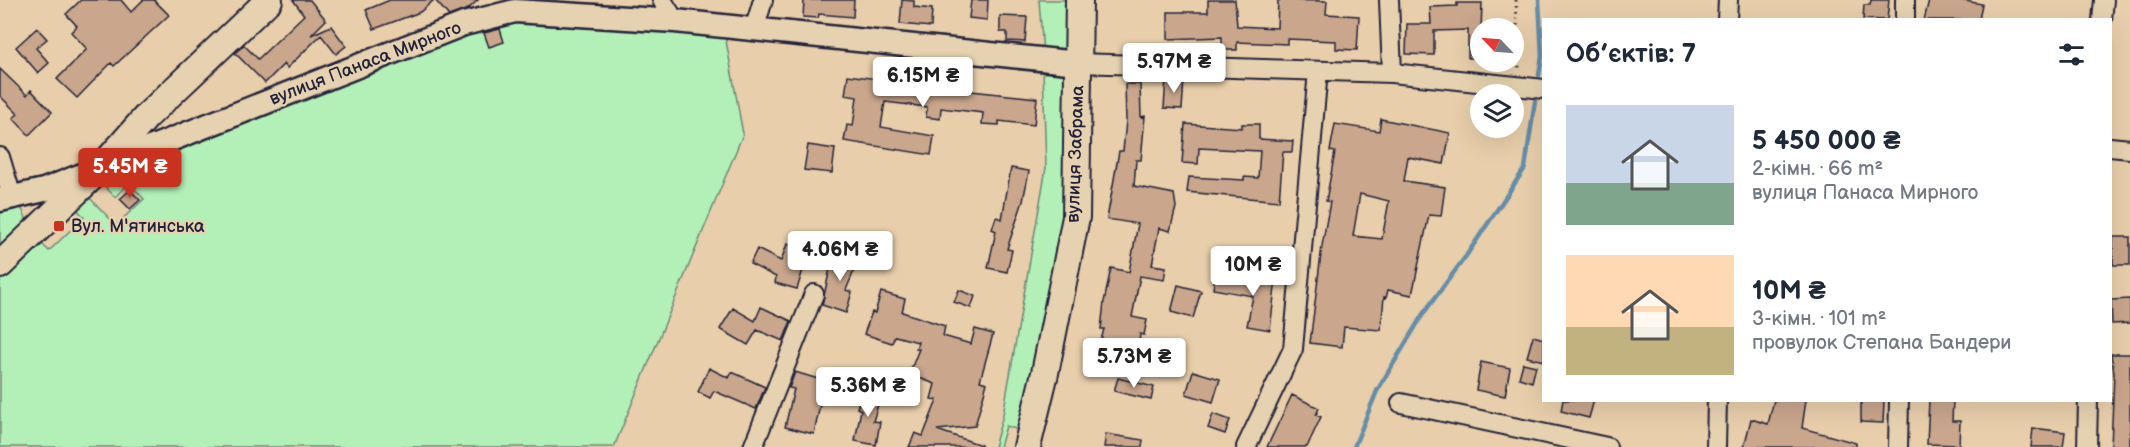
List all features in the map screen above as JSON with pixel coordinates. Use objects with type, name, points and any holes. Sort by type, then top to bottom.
[{"type":"main road","points":[[0,265],[102,167],[147,116],[269,0]]},
{"type":"main road","name":"вулиця Забрама","points":[[1027,447],[1045,373],[1076,218],[1079,0]]},
{"type":"street","points":[[662,0],[675,21]]},
{"type":"street","points":[[754,30],[763,0]]},
{"type":"street","points":[[1389,0],[1392,73]]},
{"type":"street","points":[[1727,18],[1728,0]]},
{"type":"street","points":[[1905,0],[1905,18]]},
{"type":"street","points":[[2102,18],[2104,0]]},
{"type":"street","name":"вулиця Панаса Мирного","points":[[6,199],[44,190],[464,24],[515,11],[675,21],[1078,63]]},
{"type":"street","points":[[1078,63],[1392,73],[1500,84]]},
{"type":"street","points":[[1246,447],[1293,349],[1318,71]]},
{"type":"street","points":[[1524,86],[1542,89]]},
{"type":"street","points":[[2112,147],[2130,149]]},
{"type":"street","points":[[0,157],[6,199]]},
{"type":"street","points":[[753,447],[814,294]]},
{"type":"street","points":[[1716,447],[1717,402]]},
{"type":"street","points":[[1898,447],[1899,402]]},
{"type":"street","points":[[2087,447],[2088,402]]},
{"type":"street","points":[[1401,403],[1607,447]]},
{"type":"path","points":[[1516,0],[1520,84]]},
{"type":"green space","points":[[1039,0],[1068,0],[1067,55],[1043,53]]},
{"type":"green space","points":[[516,19],[725,35],[743,134],[614,447],[0,447],[0,274],[37,239],[49,251],[84,217],[73,205],[85,193],[116,225],[144,199],[129,183],[115,197],[99,180],[467,32]]},
{"type":"green space","points":[[1043,68],[1067,70],[1065,216],[1034,370],[1019,430],[1006,426],[1000,447],[994,447],[1003,415],[1046,168]]},
{"type":"green space","points":[[14,205],[22,209],[26,218],[21,234],[0,254],[0,208]]},
{"type":"building","points":[[81,0],[121,0],[131,12],[143,0],[154,0],[169,15],[114,66],[111,63],[77,98],[57,79],[87,49],[71,32],[77,26],[66,14]]},
{"type":"building","points":[[293,0],[310,0],[326,20],[311,35],[331,26],[346,46],[336,54],[321,35],[287,68],[284,64],[265,83],[235,53],[244,45],[258,59],[304,15]]},
{"type":"building","points":[[390,0],[434,0],[420,12],[374,29],[366,10]]},
{"type":"building","points":[[435,0],[478,0],[468,9],[449,16]]},
{"type":"building","points":[[804,0],[854,0],[853,17],[819,14],[818,18],[803,17]]},
{"type":"building","points":[[902,0],[914,1],[914,7],[932,9],[931,27],[900,24]]},
{"type":"building","points":[[971,0],[988,0],[987,20],[969,18]]},
{"type":"building","points":[[1208,0],[1235,0],[1237,26],[1277,28],[1278,0],[1327,1],[1326,14],[1359,16],[1357,50],[1336,49],[1336,41],[1287,39],[1287,44],[1237,42],[1237,50],[1222,50],[1222,37],[1168,39],[1168,12],[1208,12]]},
{"type":"building","points":[[1871,0],[1889,0],[1887,18],[1863,18],[1864,5],[1870,5]]},
{"type":"building","points":[[1929,0],[1960,0],[1982,4],[1979,18],[1924,18]]},
{"type":"building","points":[[1457,3],[1482,3],[1481,18],[1470,18],[1470,58],[1468,58],[1468,30],[1434,31],[1434,55],[1406,54],[1407,24],[1431,24],[1430,7],[1457,6]]},
{"type":"building","points":[[1000,16],[1027,17],[1025,42],[1007,41],[1007,32],[1000,32]]},
{"type":"building","points":[[37,28],[47,39],[36,48],[49,63],[38,73],[16,47]]},
{"type":"building","points":[[500,29],[504,42],[489,47],[484,33]]},
{"type":"building","points":[[904,60],[918,62],[915,85],[1037,98],[1034,125],[999,121],[999,125],[982,124],[983,113],[941,108],[940,119],[926,117],[927,107],[885,102],[881,127],[934,136],[931,155],[844,141],[847,125],[853,126],[857,97],[845,95],[848,75],[885,80],[888,65],[903,67]]},
{"type":"building","points":[[0,69],[27,95],[31,90],[52,112],[29,135],[13,118],[18,114],[0,96]]},
{"type":"building","points":[[1166,78],[1184,79],[1182,109],[1164,108]]},
{"type":"building","points":[[1125,84],[1140,84],[1141,117],[1145,116],[1141,160],[1136,160],[1134,186],[1174,194],[1176,207],[1170,231],[1159,228],[1152,265],[1166,267],[1164,280],[1140,276],[1132,317],[1147,320],[1144,335],[1140,334],[1139,343],[1122,340],[1113,372],[1094,367],[1104,329],[1101,329],[1104,302],[1111,268],[1129,272],[1138,224],[1107,219],[1119,151],[1123,151],[1126,121]]},
{"type":"building","points":[[1381,119],[1450,133],[1444,164],[1408,157],[1404,181],[1445,187],[1441,216],[1429,215],[1412,295],[1388,290],[1386,298],[1384,297],[1381,330],[1344,327],[1342,347],[1310,343],[1330,202],[1326,201],[1335,152],[1330,151],[1335,124],[1379,131]],"holes":[[[1360,194],[1389,201],[1382,239],[1353,236]]]},
{"type":"building","points":[[1185,124],[1242,128],[1242,124],[1259,124],[1259,139],[1293,141],[1292,152],[1283,152],[1279,201],[1187,192],[1189,177],[1244,180],[1244,177],[1258,178],[1260,151],[1199,148],[1198,164],[1182,163]]},
{"type":"building","points":[[808,145],[835,149],[832,173],[804,170]]},
{"type":"building","points":[[1011,168],[1029,171],[1023,201],[1007,249],[1012,250],[1007,272],[988,268],[996,231],[992,229],[996,217],[1002,219]]},
{"type":"building","points":[[130,190],[140,200],[130,209],[120,199]]},
{"type":"building","points":[[2113,237],[2130,237],[2130,265],[2113,265]]},
{"type":"building","points":[[787,244],[809,251],[797,289],[775,283],[776,277],[750,264],[757,249],[781,261]]},
{"type":"building","points":[[835,250],[859,259],[846,290],[852,292],[846,313],[822,305],[831,264],[829,264]]},
{"type":"building","points":[[1215,276],[1254,281],[1255,276],[1276,279],[1270,330],[1247,326],[1253,296],[1213,289]]},
{"type":"building","points":[[1178,285],[1201,291],[1193,318],[1171,312]]},
{"type":"building","points":[[959,290],[975,296],[971,308],[954,302]]},
{"type":"building","points":[[881,292],[905,299],[902,312],[945,326],[943,336],[971,344],[975,329],[993,334],[980,381],[987,383],[975,426],[937,430],[981,445],[981,447],[909,447],[915,433],[923,436],[937,400],[931,399],[935,384],[909,374],[919,349],[916,349],[918,342],[895,336],[892,343],[864,334],[872,312],[875,313]]},
{"type":"building","points":[[2130,299],[2130,323],[2112,324],[2112,300]]},
{"type":"building","points":[[761,307],[791,321],[783,341],[757,330],[748,345],[720,329],[733,308],[755,321]]},
{"type":"building","points":[[1533,336],[1542,338],[1542,361],[1527,357]]},
{"type":"building","points":[[2112,354],[2130,354],[2130,447],[2111,447],[2114,373]]},
{"type":"building","points":[[1481,362],[1510,368],[1505,396],[1476,390]]},
{"type":"building","points":[[1523,363],[1536,366],[1532,382],[1519,378]]},
{"type":"building","points":[[709,368],[729,378],[732,372],[765,387],[756,409],[714,391],[710,398],[698,392]]},
{"type":"building","points":[[1193,371],[1220,379],[1213,402],[1186,394]]},
{"type":"building","points":[[795,372],[825,381],[814,434],[785,427],[794,389],[789,388]]},
{"type":"building","points":[[1118,378],[1154,387],[1151,400],[1114,391]]},
{"type":"building","points":[[863,389],[881,395],[873,421],[880,422],[876,445],[855,441],[861,410],[857,408]]},
{"type":"building","points":[[1292,395],[1319,408],[1316,415],[1321,417],[1307,447],[1267,447]]},
{"type":"building","points":[[1563,402],[1593,402],[1589,418],[1561,411]]},
{"type":"building","points":[[1774,402],[1806,402],[1802,428],[1856,443],[1856,447],[1744,447],[1751,419],[1768,424]]},
{"type":"building","points":[[1861,402],[1884,402],[1883,423],[1861,422]]},
{"type":"building","points":[[1929,402],[1953,402],[1952,421],[1960,421],[1959,445],[1927,444]]},
{"type":"building","points":[[1213,414],[1230,420],[1225,434],[1208,428]]},
{"type":"building","points":[[2033,428],[2065,432],[2063,447],[2031,447]]},
{"type":"building","points":[[1106,434],[1143,440],[1142,447],[1104,447]]},
{"type":"waterway","points":[[1539,0],[1542,56],[1539,75]]},
{"type":"waterway","points":[[1354,447],[1377,391],[1423,314],[1466,256],[1525,168],[1535,101]]},
{"type":"place","name":"Вул. М'ятинська","points":[[59,226]]}]
